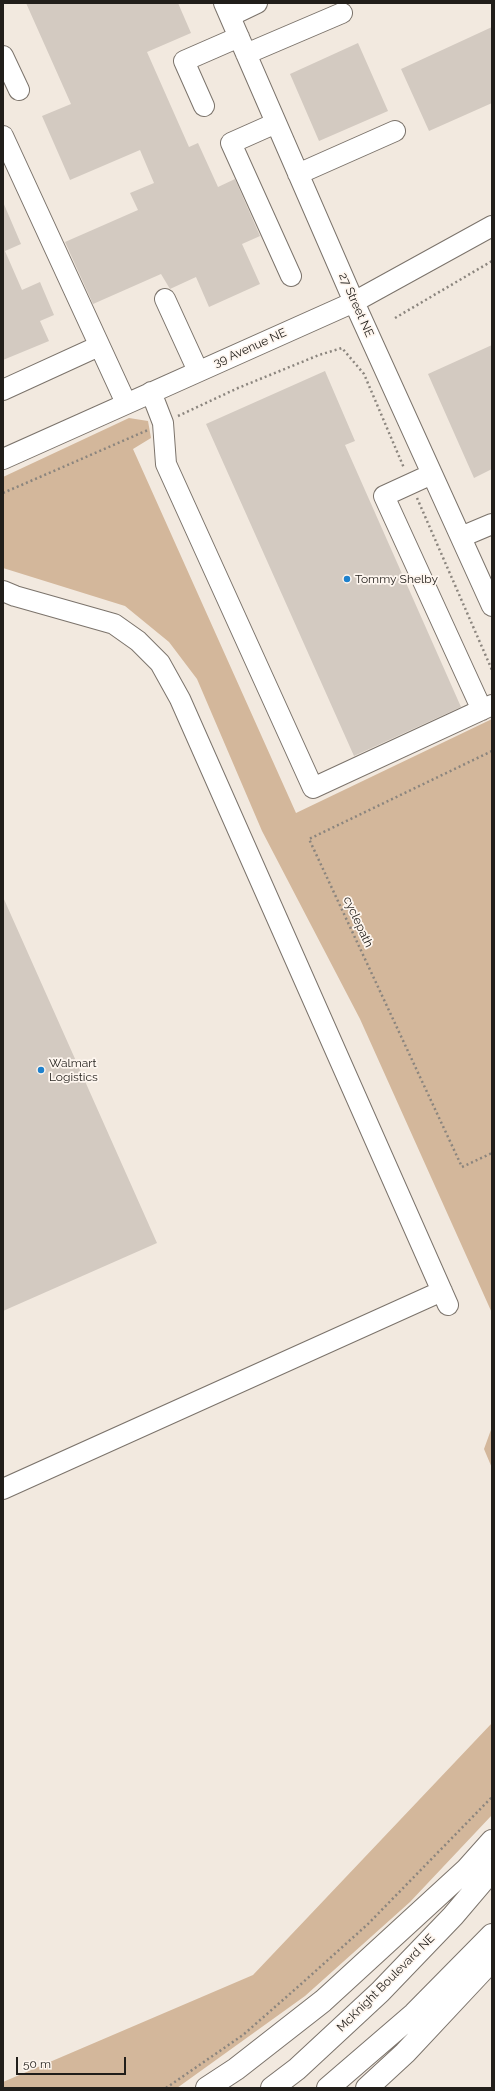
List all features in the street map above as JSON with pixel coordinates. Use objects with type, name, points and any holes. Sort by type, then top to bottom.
[{"type":"main road","points":[[207,2088],[236,2069],[323,2001],[467,1869],[492,1841]]},
{"type":"main road","name":"McKnight Boulevard NE","points":[[272,2088],[297,2068],[380,1992],[453,1916],[492,1870]]},
{"type":"main road","points":[[328,2088],[414,2014],[492,1935]]},
{"type":"main road","points":[[367,2088],[406,2053],[492,1960]]},
{"type":"street","points":[[227,10],[257,3]]},
{"type":"street","name":"27 Street NE","points":[[227,10],[354,302],[492,606]]},
{"type":"street","points":[[204,106],[184,61],[242,46],[342,14]]},
{"type":"street","points":[[3,56],[19,90]]},
{"type":"street","points":[[276,123],[231,143],[291,276]]},
{"type":"street","points":[[298,174],[395,131]]},
{"type":"street","points":[[3,136],[126,403]]},
{"type":"street","name":"39 Avenue NE","points":[[3,460],[126,403],[354,302],[492,226]]},
{"type":"street","points":[[165,299],[198,371]]},
{"type":"street","points":[[3,390],[99,346]]},
{"type":"street","points":[[151,392],[163,423],[166,464],[313,788],[487,708],[384,496],[432,474]]},
{"type":"street","points":[[461,537],[492,524]]},
{"type":"street","points":[[3,591],[114,624],[138,641],[160,663],[180,700],[445,1298],[3,1489]]},
{"type":"path","points":[[395,318],[492,261]]},
{"type":"path","points":[[342,348],[364,374],[492,670]]},
{"type":"path","name":"cyclepath","points":[[492,751],[309,839],[462,1167],[492,1153]]},
{"type":"path","points":[[166,2088],[243,2034],[300,1985],[368,1924],[492,1797]]},
{"type":"shaded area","points":[[129,418],[148,421],[151,438],[133,449],[296,813],[492,719],[492,1313],[360,1019],[262,831],[197,679],[169,642],[125,606],[3,568],[3,477]]},
{"type":"shaded area","points":[[492,1427],[492,1468],[484,1449]]},
{"type":"shaded area","points":[[492,1723],[492,1815],[410,1902],[305,1996],[177,2088],[3,2088],[3,2082],[253,1975]]},
{"type":"building","points":[[26,3],[178,3],[191,33],[147,52],[189,147],[198,143],[218,187],[235,179],[260,236],[242,244],[260,284],[209,307],[196,277],[170,289],[161,274],[93,304],[65,242],[138,210],[130,193],[154,183],[140,150],[70,180],[42,116],[71,104]]},
{"type":"building","points":[[492,27],[492,103],[429,131],[401,69]]},
{"type":"building","points":[[358,43],[388,111],[319,141],[290,74]]},
{"type":"building","points":[[3,202],[21,244],[5,251],[22,290],[40,282],[54,315],[40,321],[49,341],[3,360]]},
{"type":"building","points":[[492,345],[492,469],[474,478],[428,374]]},
{"type":"building","points":[[325,371],[355,441],[345,445],[461,707],[354,756],[206,424]]},
{"type":"building","name":"Walmart Logistics","points":[[3,897],[157,1243],[3,1311]]},
{"type":"place","name":"Tommy Shelby","points":[[347,579]]},
{"type":"place","name":"Walmart Logistics","points":[[41,1070]]}]
